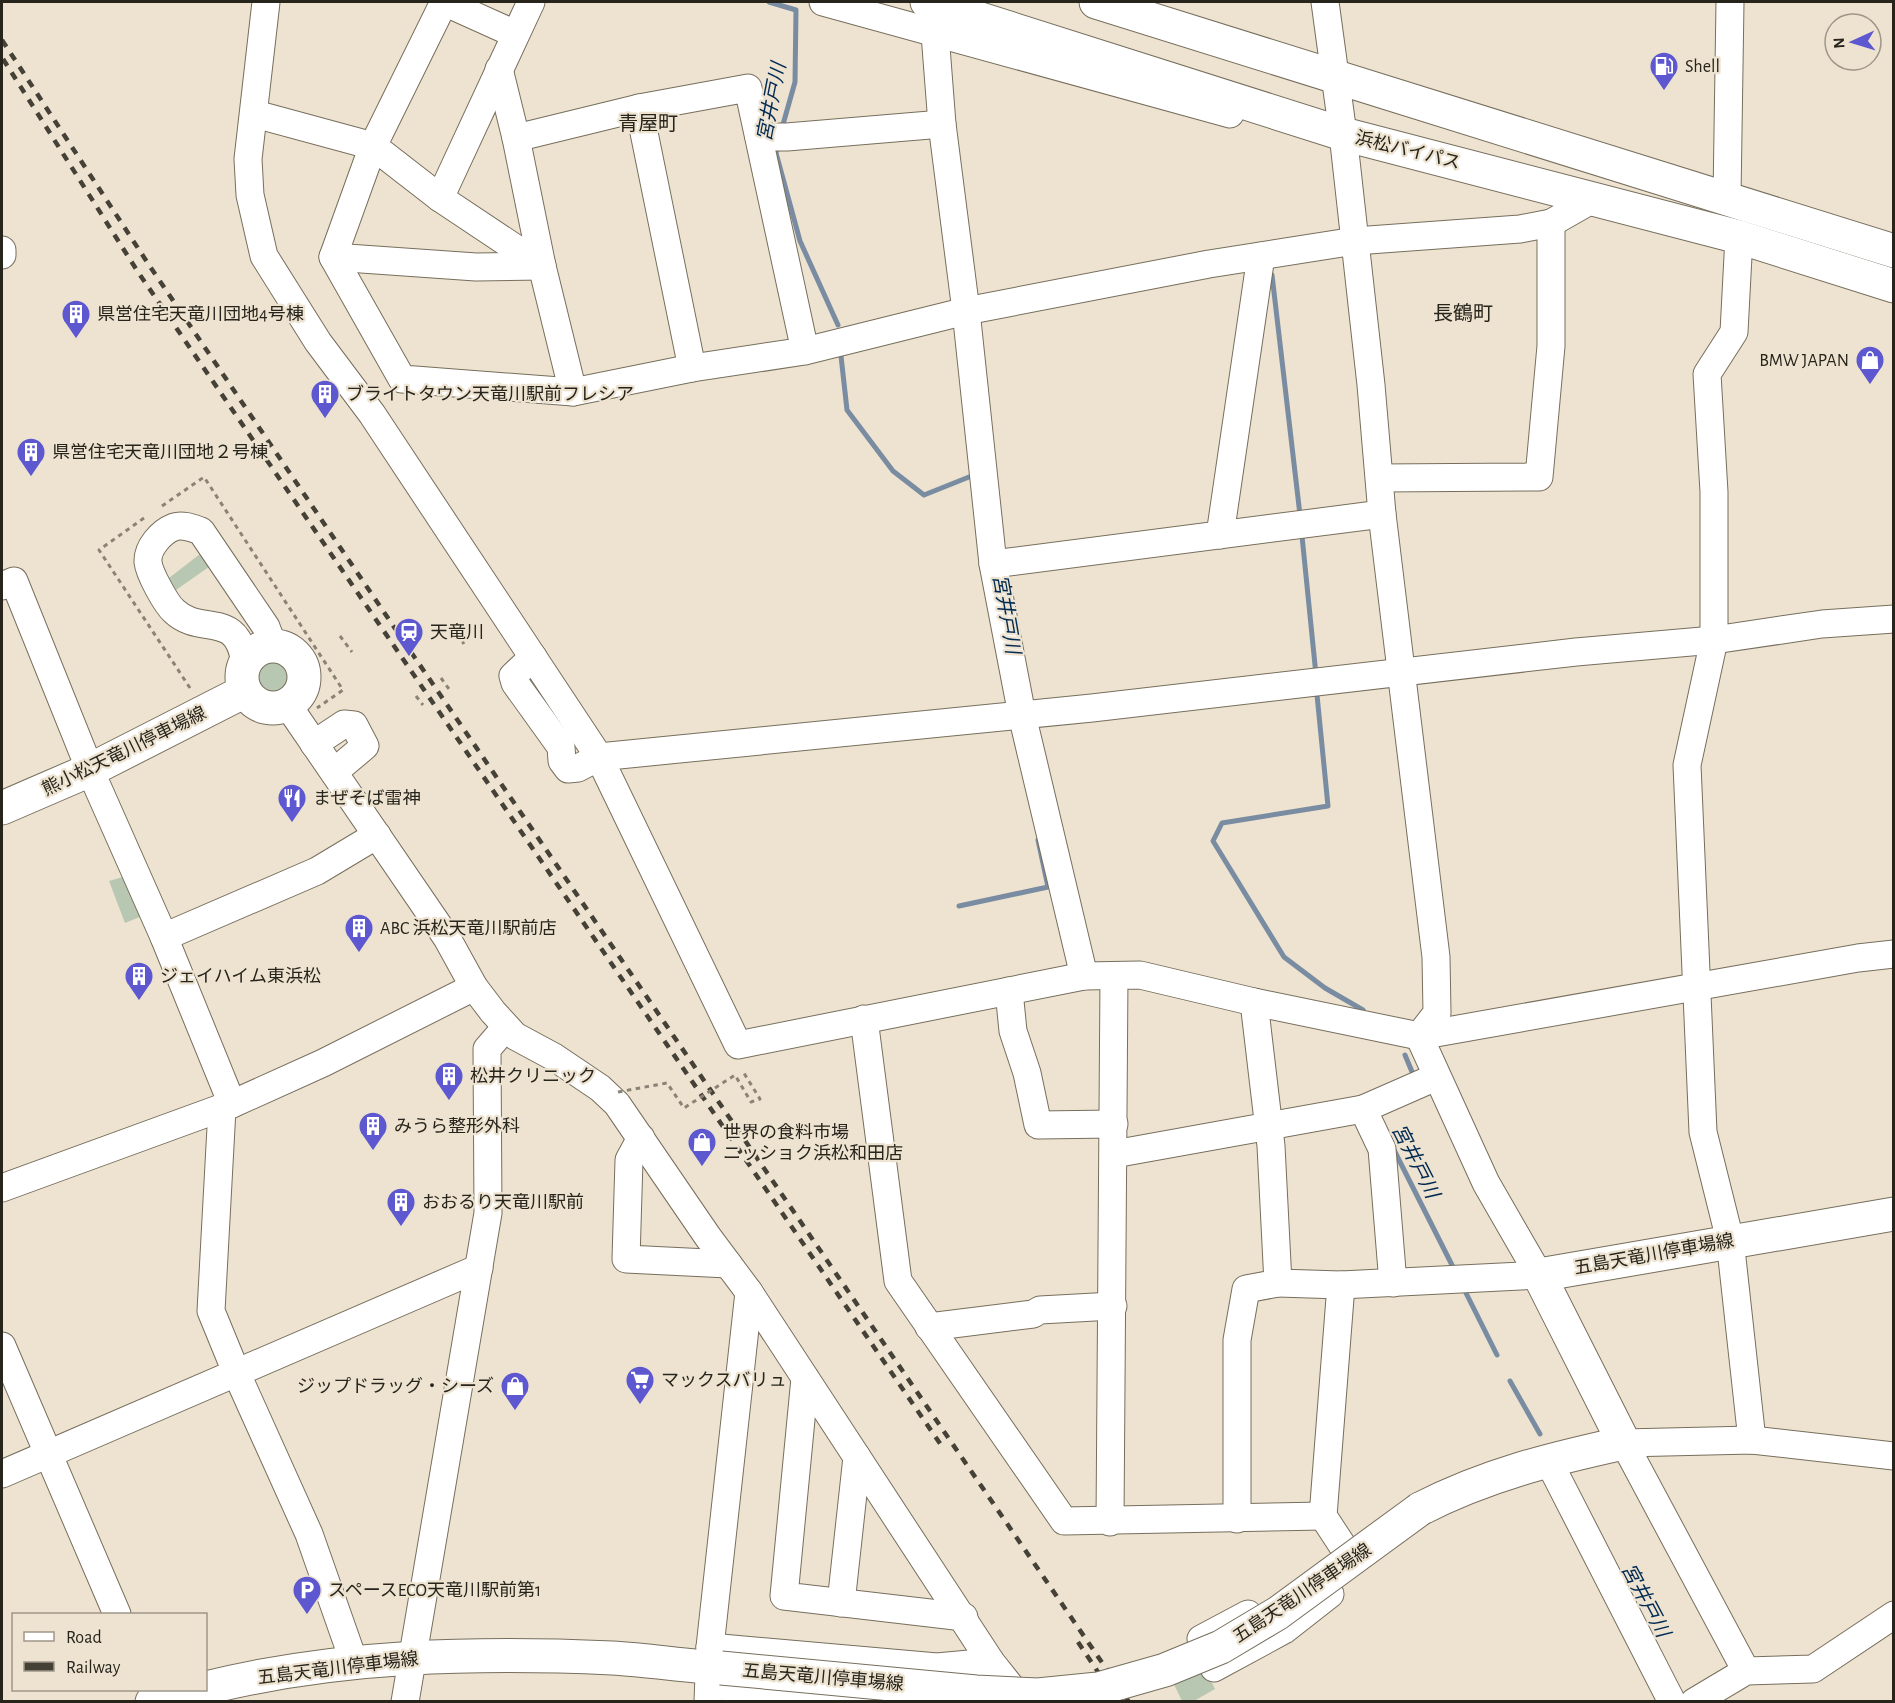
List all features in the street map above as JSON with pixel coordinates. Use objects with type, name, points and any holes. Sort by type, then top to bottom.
[{"type":"main road","name":"浜松バイパス","points":[[927,2],[1343,140],[1595,198],[1739,237],[1893,286]]},
{"type":"main road","points":[[1107,3],[1893,251]]},
{"type":"main road","points":[[245,677],[259,705],[278,707],[287,704],[300,690],[303,671],[294,655],[286,649],[273,646]]},
{"type":"main road","name":"熊小松天竜川停車場線","points":[[2,808],[90,770],[245,677],[258,649],[273,646]]},
{"type":"main road","name":"五島天竜川停車場線","points":[[1539,1275],[1730,1240],[1893,1214]]},
{"type":"main road","points":[[1539,1275],[1624,1443]]},
{"type":"main road","name":"五島天竜川停車場線","points":[[207,1688],[354,1662],[414,1657],[533,1655],[615,1659],[712,1674],[976,1692],[1038,1695],[1098,1689],[1165,1670],[1221,1647],[1278,1613],[1420,1509],[1462,1488],[1535,1464],[1624,1443]]},
{"type":"main road","points":[[153,1698],[190,1691]]},
{"type":"street","points":[[266,2],[255,114],[248,159],[250,195],[264,256],[318,342],[372,414],[600,757],[740,1058],[864,1019],[1084,976],[1140,975],[1254,1002],[1419,1036],[1858,958],[1893,954]]},
{"type":"street","points":[[515,34],[444,2],[373,146],[333,256],[402,379],[573,392],[692,368],[805,351],[966,311],[1261,256],[1355,241],[1520,229],[1551,223],[1595,198]]},
{"type":"street","points":[[440,198],[531,2]]},
{"type":"street","points":[[823,2],[935,34],[1343,140]]},
{"type":"street","points":[[1237,1519],[1237,1340],[1246,1289],[1278,1283],[1341,1285],[1539,1275],[1425,1082],[1419,1036],[1437,1013],[1436,957],[1382,514],[1355,241],[1325,2]]},
{"type":"street","points":[[1726,197],[1730,2]]},
{"type":"street","points":[[935,34],[942,124],[966,311],[993,564],[1016,715],[1084,976]]},
{"type":"street","points":[[499,69],[516,138],[542,266],[573,392]]},
{"type":"street","points":[[516,138],[639,108],[748,88],[771,137],[805,351]]},
{"type":"street","points":[[639,108],[692,368]]},
{"type":"street","points":[[255,114],[373,146],[440,198],[542,266]]},
{"type":"street","points":[[771,137],[942,124]]},
{"type":"street","points":[[1380,478],[1539,477],[1551,346],[1551,223]]},
{"type":"street","points":[[1739,237],[1734,332],[1707,374],[1714,492],[1714,640],[1687,765],[1703,1132],[1730,1240],[1752,1440]]},
{"type":"street","points":[[2,250],[2,255]]},
{"type":"street","points":[[333,256],[476,267],[542,266]]},
{"type":"street","points":[[1220,535],[1261,256]]},
{"type":"street","points":[[993,564],[1382,514]]},
{"type":"street","points":[[245,677],[243,647],[233,633],[212,624],[192,622],[174,611],[151,573],[148,560],[153,543],[174,527],[187,526],[201,531],[266,627],[273,646]]},
{"type":"street","points":[[2,586],[14,581],[90,770],[164,937],[227,1106],[211,1311],[309,1534],[354,1662]]},
{"type":"street","points":[[600,757],[1401,674],[1576,652],[1714,640],[1822,624],[1893,619]]},
{"type":"street","points":[[287,704],[447,939],[474,987],[506,1027],[515,1036],[554,1057],[600,1088],[617,1104],[749,1292],[964,1617],[991,1662],[1023,1701]]},
{"type":"street","points":[[314,744],[344,724],[354,725],[365,746],[334,772]]},
{"type":"street","points":[[164,937],[317,871],[377,836]]},
{"type":"street","points":[[1110,1522],[1114,976]]},
{"type":"street","points":[[2,1188],[227,1106],[323,1063],[474,987]]},
{"type":"street","points":[[1009,991],[1013,1031],[1028,1073],[1038,1125],[1114,1124]]},
{"type":"street","points":[[1254,1002],[1268,1126],[1278,1248],[1278,1283]]},
{"type":"street","points":[[864,1019],[897,1281],[1064,1521],[1110,1522],[1323,1516]]},
{"type":"street","points":[[405,1701],[488,1214],[487,1049],[506,1027]]},
{"type":"street","points":[[1114,1154],[1364,1109],[1425,1082]]},
{"type":"street","points":[[1364,1109],[1382,1149],[1393,1283]]},
{"type":"street","points":[[641,1138],[629,1160],[626,1259],[728,1264]]},
{"type":"street","points":[[2,1474],[479,1268]]},
{"type":"street","points":[[1341,1285],[1323,1516],[1344,1548]]},
{"type":"street","points":[[712,1674],[749,1292]]},
{"type":"street","points":[[929,1327],[1033,1314],[1040,1310],[1113,1306]]},
{"type":"street","points":[[2,1346],[117,1613]]},
{"type":"street","points":[[805,1378],[784,1596],[964,1617]]},
{"type":"street","points":[[1746,1671],[1624,1443],[1752,1440],[1893,1456]]},
{"type":"street","points":[[840,1603],[857,1457]]},
{"type":"street","points":[[1508,1460],[1535,1464],[1530,1480],[1466,1503],[1424,1525],[1284,1630],[1214,1668],[1202,1639],[1272,1600],[1412,1498],[1453,1477],[1508,1460]]},
{"type":"street","points":[[1535,1464],[1672,1701]]},
{"type":"street","points":[[1694,1701],[1746,1671],[1814,1670],[1893,1615]]},
{"type":"street","points":[[712,1674],[937,1667],[991,1662]]},
{"type":"street","points":[[991,1662],[1006,1701]]},
{"type":"street","points":[[712,1674],[872,1701]]},
{"type":"path","points":[[452,627],[464,644]]},
{"type":"path","points":[[340,636],[352,652]]},
{"type":"path","points":[[441,678],[449,689]]},
{"type":"path","points":[[417,696],[423,705]]},
{"type":"path","points":[[618,1092],[667,1083],[684,1108],[735,1075],[751,1102],[760,1099],[740,1058]]},
{"type":"green space","points":[[200,554],[207,555],[213,564],[176,590],[169,578]]},
{"type":"green space","points":[[273,659],[286,664],[291,677],[286,690],[273,695],[260,690],[255,677],[260,664]]},
{"type":"green space","points":[[126,876],[142,916],[125,923],[109,881]]},
{"type":"green space","points":[[1199,1658],[1215,1689],[1194,1701],[1182,1701],[1168,1672]]},
{"type":"waterway","name":"宮井戸川","points":[[769,2],[796,10],[795,82],[782,128]]},
{"type":"waterway","name":"宮井戸川","points":[[778,146],[776,153],[800,241],[838,325]]},
{"type":"waterway","name":"宮井戸川","points":[[1272,275],[1300,515]]},
{"type":"waterway","name":"宮井戸川","points":[[841,356],[847,410],[893,471],[924,495],[974,475],[974,477]]},
{"type":"waterway","name":"宮井戸川","points":[[1302,536],[1316,675]]},
{"type":"waterway","name":"宮井戸川","points":[[1317,695],[1328,806],[1222,823],[1213,841],[1284,957],[1325,988],[1363,1010]]},
{"type":"waterway","name":"宮井戸川","points":[[959,906],[1048,887],[1038,840]]},
{"type":"waterway","name":"宮井戸川","points":[[1405,1055],[1415,1079]]},
{"type":"waterway","name":"宮井戸川","points":[[1394,1150],[1454,1269]]},
{"type":"waterway","name":"宮井戸川","points":[[1466,1293],[1497,1355]]},
{"type":"waterway","name":"宮井戸川","points":[[1510,1381],[1540,1434]]},
{"type":"railway","points":[[2,40],[149,265],[413,655],[1129,1702]]},
{"type":"railway","points":[[3,59],[138,272],[941,1445]]},
{"type":"railway","points":[[1078,1642],[1118,1702]]},
{"type":"place","name":"Shell","points":[[1664,92]]},
{"type":"place","name":"県営住宅天竜川団地4号棟","points":[[76,340]]},
{"type":"place","name":"BMW JAPAN","points":[[1870,386]]},
{"type":"place","name":"ブライトタウン天竜川駅前フレシア","points":[[325,420]]},
{"type":"place","name":"県営住宅天竜川団地２号棟","points":[[31,478]]},
{"type":"place","name":"天竜川","points":[[409,658]]},
{"type":"place","name":"まぜそば雷神","points":[[292,824]]},
{"type":"place","name":"ABC 浜松天竜川駅前店","points":[[359,954]]},
{"type":"place","name":"ジェイハイム東浜松","points":[[139,1002]]},
{"type":"place","name":"松井クリニック","points":[[449,1102]]},
{"type":"place","name":"みうら整形外科","points":[[373,1152]]},
{"type":"place","name":"世界の食料市場 ニッショク浜松和田店","points":[[702,1168]]},
{"type":"place","name":"おおるり天竜川駅前","points":[[401,1228]]},
{"type":"place","name":"マックスバリュ","points":[[640,1406]]},
{"type":"place","name":"ジップドラッグ・シーズ","points":[[515,1412]]},
{"type":"place","name":"スペースECO天竜川駅前第1","points":[[307,1616]]},
{"type":"district","name":"青屋町","points":[[648,123]]},
{"type":"district","name":"長鶴町","points":[[1463,313]]}]
